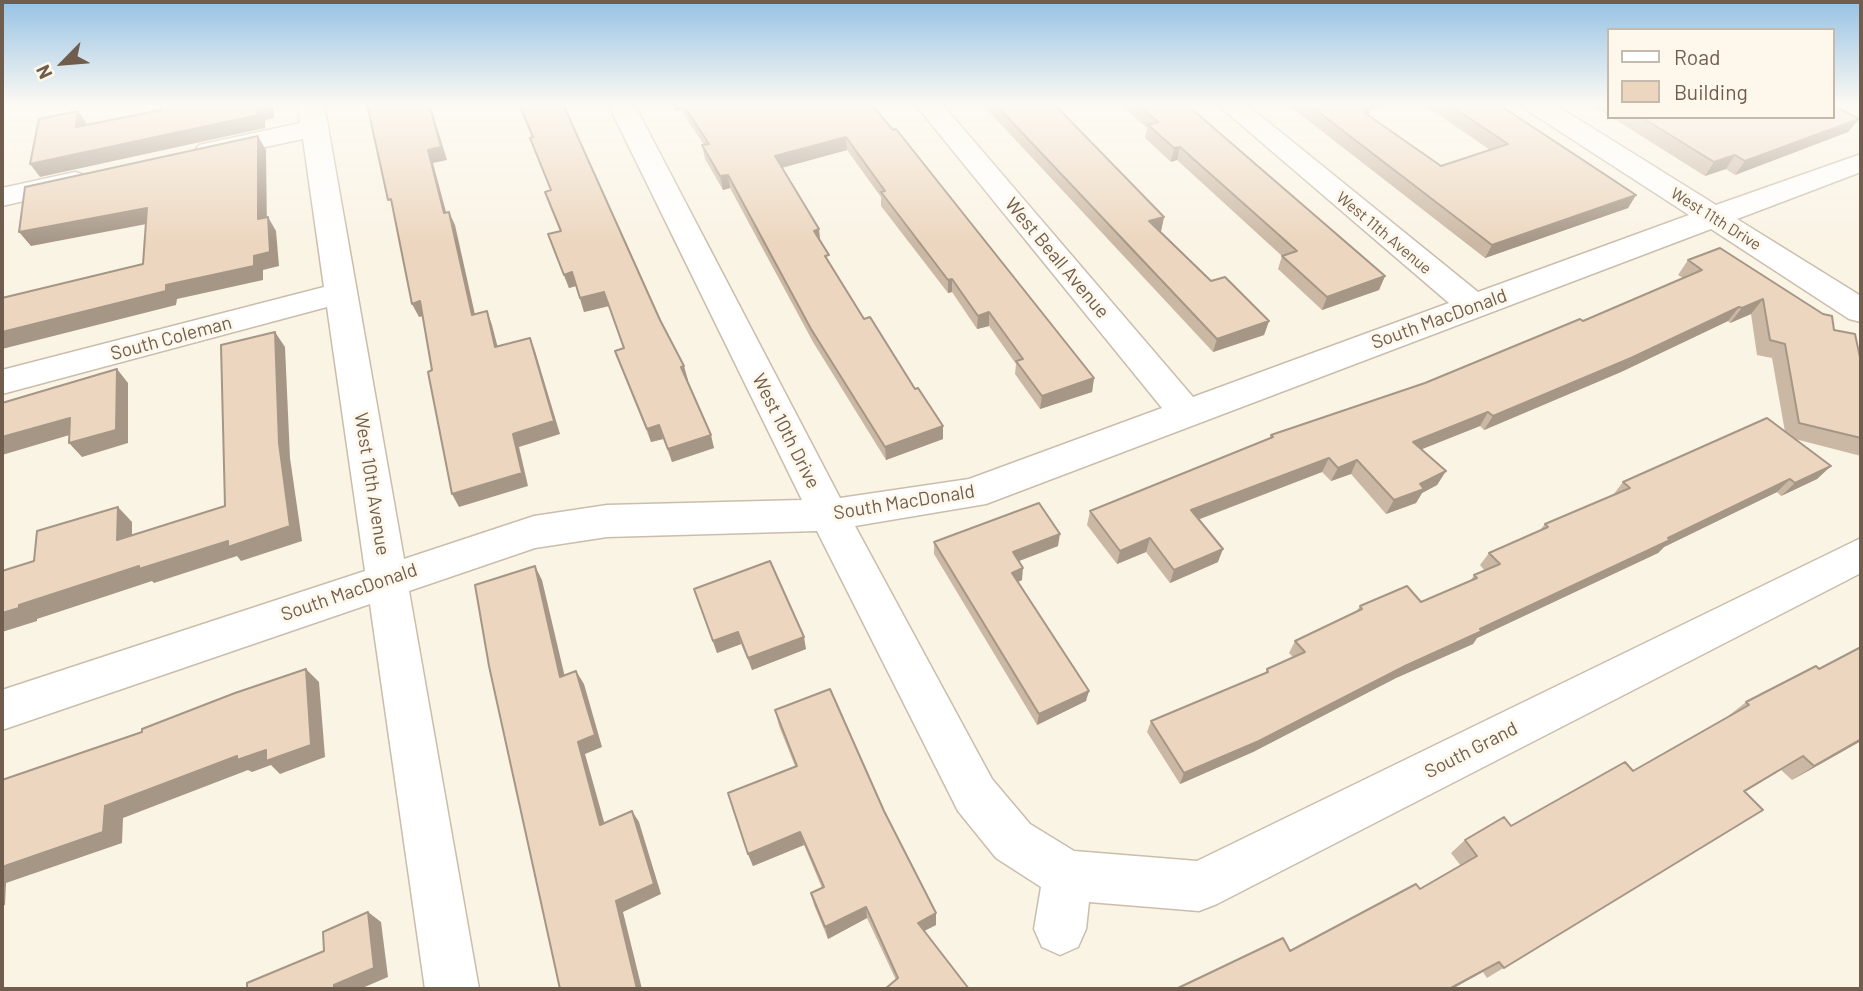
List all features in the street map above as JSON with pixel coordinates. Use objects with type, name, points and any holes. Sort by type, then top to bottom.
[{"type":"street","points":[[178,158],[203,150]]},
{"type":"street","name":"West 10th Avenue","points":[[318,150],[452,989]]},
{"type":"street","name":"West 10th Drive","points":[[644,150],[829,515],[975,795],[1013,841],[1068,875]]},
{"type":"street","name":"West Beall Avenue","points":[[967,150],[1186,412]]},
{"type":"street","name":"West 11th Avenue","points":[[1286,150],[1475,307]]},
{"type":"street","name":"West 11th Drive","points":[[1608,150],[1861,311]]},
{"type":"street","name":"South MacDonald","points":[[2,710],[534,532],[607,521],[829,515],[972,493],[1861,162]]},
{"type":"street","points":[[2,197],[97,176]]},
{"type":"street","name":"South Coleman","points":[[2,382],[341,293]]},
{"type":"street","name":"South Grand","points":[[1068,875],[1199,886],[1861,554]]},
{"type":"street","points":[[1060,929],[1068,875]]},
{"type":"building","points":[[33,150],[94,150],[30,164]]},
{"type":"building","points":[[193,150],[258,150],[258,219],[268,217],[270,252],[254,256],[254,266],[166,285],[166,291],[2,332],[2,298],[143,264],[147,208],[19,232],[25,187]]},
{"type":"building","points":[[377,150],[428,150],[444,213],[449,212],[472,315],[487,311],[495,347],[530,338],[554,421],[513,434],[522,473],[452,494],[428,372],[432,370],[420,301],[412,304],[391,199],[388,200]]},
{"type":"building","points":[[535,150],[584,150],[660,320],[684,366],[681,367],[711,435],[668,449],[659,425],[647,429],[615,351],[624,348],[604,292],[580,298],[572,272],[564,275],[548,234],[561,231],[545,192],[551,190]]},
{"type":"building","points":[[705,150],[796,150],[775,156],[819,229],[814,231],[829,255],[825,256],[864,319],[870,317],[915,389],[918,388],[943,426],[885,447],[811,329],[728,175],[720,176]]},
{"type":"building","points":[[856,150],[913,150],[1094,378],[1042,396],[1016,361],[1023,359],[989,312],[978,316],[952,279],[948,280],[881,192],[885,191]]},
{"type":"building","points":[[1039,150],[1099,150],[1164,217],[1149,221],[1211,281],[1225,277],[1269,321],[1217,339]]},
{"type":"building","points":[[1184,150],[1240,150],[1385,276],[1327,297],[1282,256],[1297,251]]},
{"type":"building","points":[[1368,150],[1418,150],[1441,166],[1489,150],[1568,150],[1636,195],[1492,245]]},
{"type":"building","points":[[1695,150],[1774,150],[1745,161],[1735,155],[1714,162]]},
{"type":"building","points":[[1720,248],[1823,314],[1832,316],[1834,330],[1855,334],[1861,362],[1861,438],[1799,423],[1785,344],[1770,340],[1763,299],[1739,307],[1631,358],[1493,416],[1488,412],[1413,442],[1446,471],[1420,484],[1424,489],[1394,500],[1357,460],[1338,468],[1329,458],[1191,510],[1223,549],[1174,570],[1150,538],[1120,551],[1090,511],[1273,437],[1271,435],[1425,383],[1580,319],[1583,321],[1702,270],[1688,260]]},
{"type":"building","points":[[275,332],[279,443],[290,526],[228,547],[228,541],[139,569],[139,566],[2,613],[2,571],[34,561],[37,531],[118,507],[117,540],[225,506],[221,345]]},
{"type":"building","points":[[117,369],[116,430],[69,443],[70,418],[2,437],[2,403]]},
{"type":"building","points":[[1767,418],[1831,466],[1795,483],[1790,479],[1668,538],[1670,540],[1405,666],[1259,741],[1184,773],[1151,721],[1268,672],[1267,669],[1305,652],[1295,641],[1362,609],[1360,606],[1407,586],[1421,602],[1477,578],[1474,575],[1500,564],[1489,553],[1548,527],[1545,524],[1630,488],[1623,482]]},
{"type":"building","points":[[1039,503],[1060,534],[1013,552],[1023,568],[1012,573],[1089,691],[1039,714],[934,542]]},
{"type":"building","points":[[770,561],[804,637],[748,658],[738,632],[713,641],[694,589]]},
{"type":"building","points":[[535,566],[560,677],[576,671],[595,735],[578,742],[600,825],[632,811],[654,884],[616,901],[637,989],[560,989],[489,666],[475,585]]},
{"type":"building","points":[[1861,647],[1861,739],[1814,766],[1803,756],[1744,791],[1763,810],[1504,968],[1499,962],[1449,989],[1176,989],[1283,938],[1290,951],[1416,884],[1420,889],[1477,856],[1465,840],[1504,817],[1511,826],[1625,762],[1633,771],[1749,705],[1746,702],[1816,666],[1819,669]]},
{"type":"building","points":[[306,669],[311,745],[266,761],[266,750],[237,760],[237,756],[105,806],[103,832],[2,867],[2,780],[142,732],[142,729],[235,693]]},
{"type":"building","points":[[830,689],[884,811],[936,913],[918,923],[969,989],[885,989],[898,978],[866,907],[825,927],[811,893],[824,887],[800,832],[748,854],[728,793],[797,766],[775,710]]},
{"type":"building","points":[[368,912],[374,968],[334,985],[334,989],[247,989],[247,983],[324,951],[323,932]]}]
